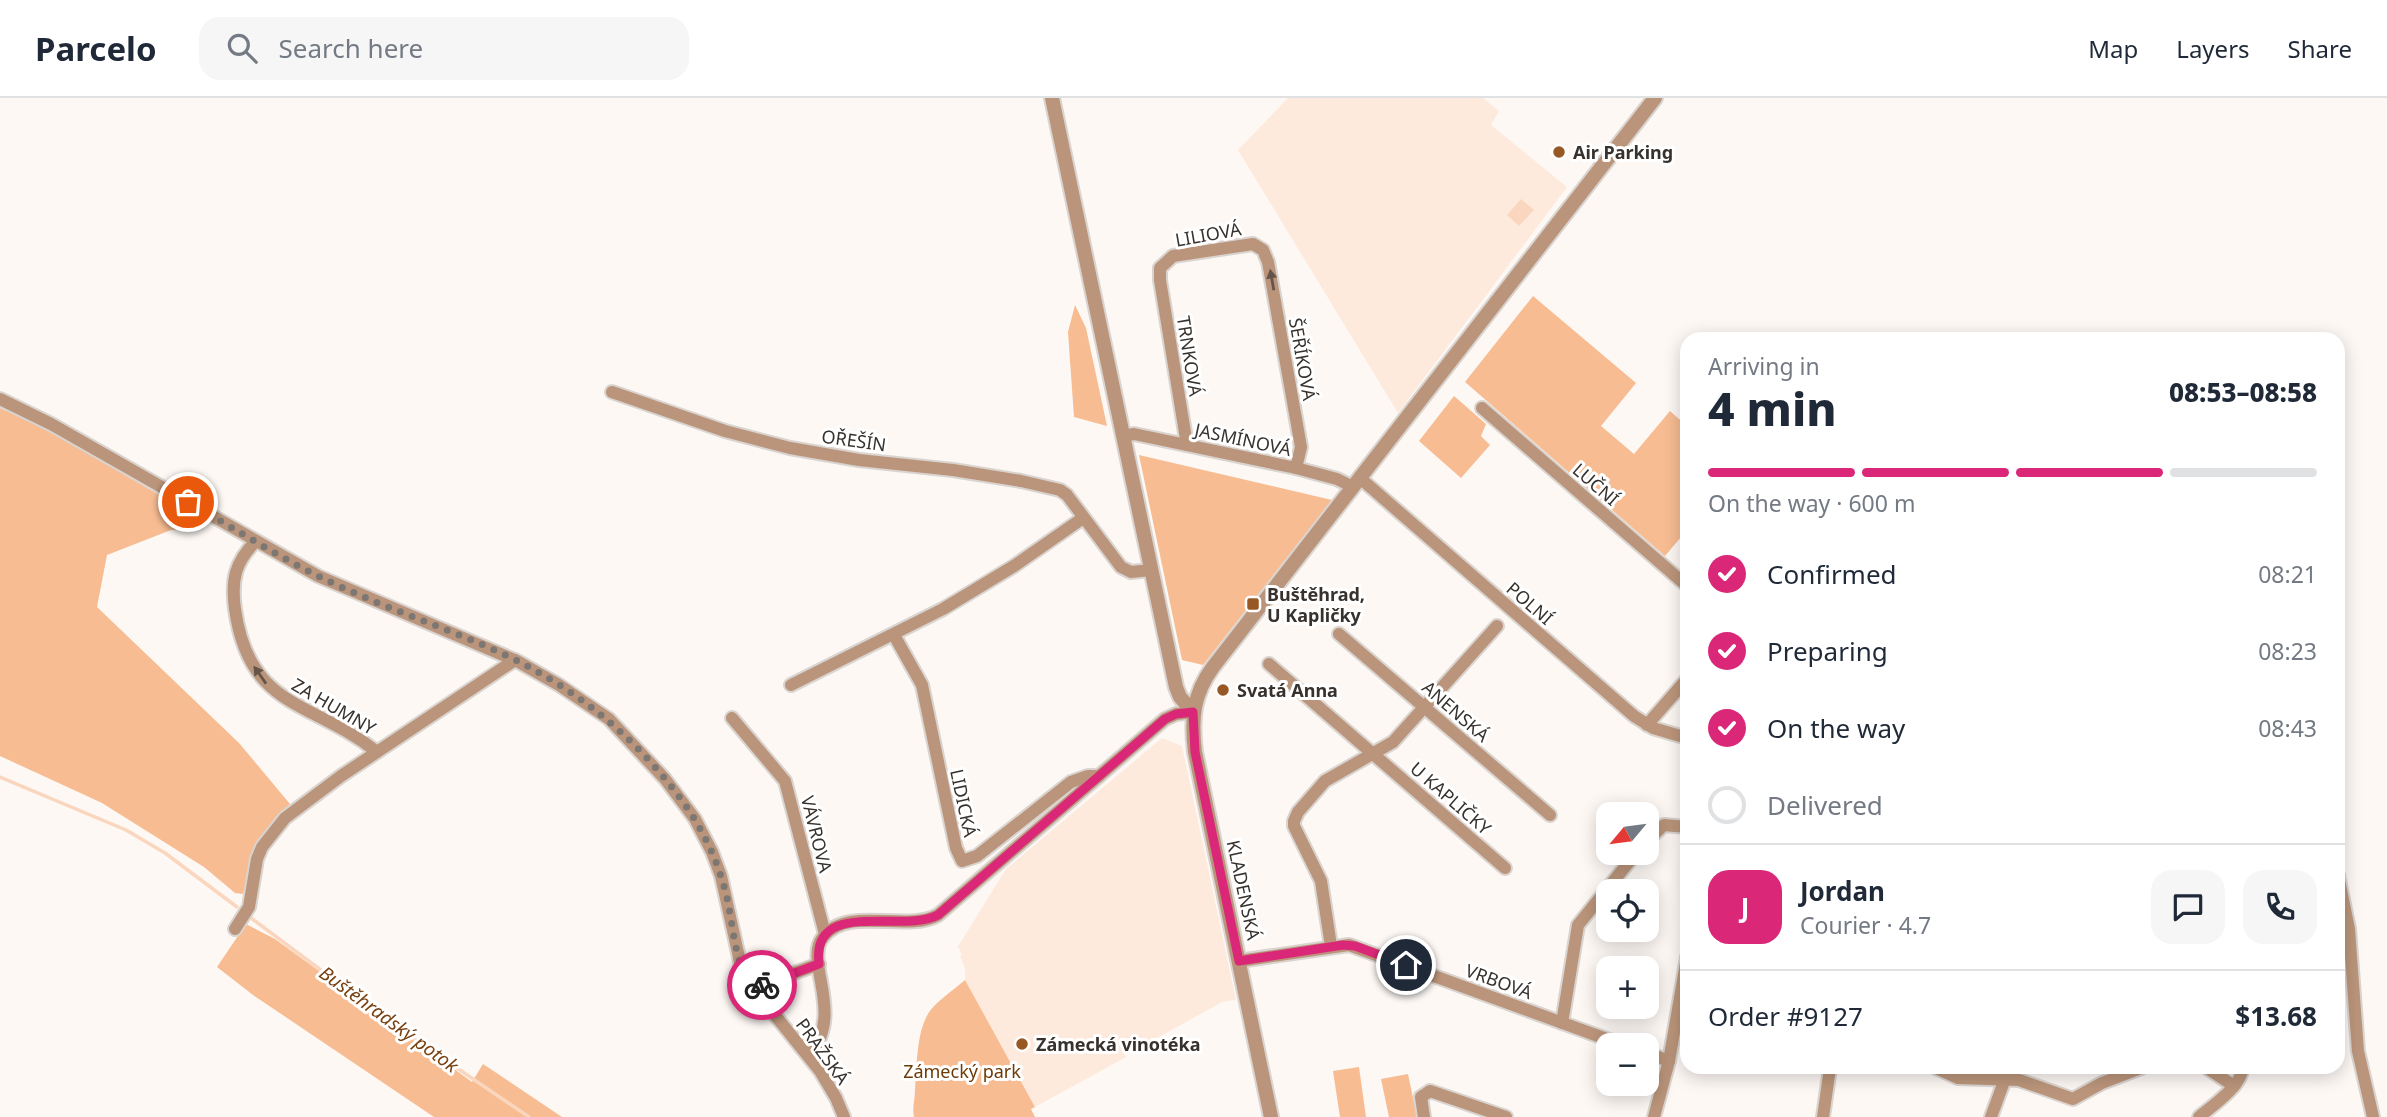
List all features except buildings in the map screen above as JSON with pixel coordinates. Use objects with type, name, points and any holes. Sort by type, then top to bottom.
[{"type":"street","points":[[1052,98],[1176,687],[1180,697],[1193,712]]},
{"type":"street","points":[[1193,712],[1198,693],[1208,673],[1655,98]]},
{"type":"street","name":"LILIOVÁ","points":[[1160,273],[1160,268],[1168,258],[1201,251],[1253,244],[1263,250],[1266,256]]},
{"type":"street","name":"ŠEŘÍKOVÁ","points":[[1266,256],[1301,447],[1296,468]]},
{"type":"street","name":"TRNKOVÁ","points":[[1160,273],[1187,445]]},
{"type":"street","name":"OŘEŠÍN","points":[[612,392],[725,431],[790,448],[859,460],[953,470],[1051,487],[1064,492],[1121,568],[1131,572],[1151,570]]},
{"type":"street","name":"PRAŽSKÁ","points":[[0,399],[51,424],[335,584],[515,660],[559,685],[609,719],[644,755],[686,806],[705,836],[721,876],[740,964],[753,988],[809,1056],[833,1092],[844,1117]]},
{"type":"street","name":"LUČNÍ","points":[[1482,408],[1680,580]]},
{"type":"street","name":"JASMÍNOVÁ","points":[[1123,436],[1134,434],[1357,482]]},
{"type":"street","name":"POLNÍ","points":[[1357,482],[1647,725],[1680,736]]},
{"type":"street","points":[[791,685],[894,635],[996,577],[1083,518]]},
{"type":"street","name":"ZA HUMNY","points":[[256,541],[240,559],[233,580],[237,623],[253,666],[262,680],[279,696],[356,736],[377,752]]},
{"type":"street","points":[[1331,946],[1321,881],[1294,821],[1298,812],[1330,777],[1391,745],[1496,626]]},
{"type":"street","name":"ANENSKÁ","points":[[1339,634],[1550,815]]},
{"type":"street","name":"LIDICKÁ","points":[[894,635],[922,685],[956,848],[962,861],[977,856],[1071,782],[1088,776],[1099,776]]},
{"type":"street","name":"ZA HUMNY","points":[[235,929],[249,907],[257,859],[275,829],[306,802],[377,752],[515,660]]},
{"type":"street","name":"U KAPLIČKY","points":[[1269,664],[1505,868]]},
{"type":"street","points":[[1647,725],[1680,687]]},
{"type":"street","name":"LIDICKÁ","points":[[825,934],[849,922],[925,921],[938,915],[1165,719],[1176,714],[1193,712]]},
{"type":"street","name":"KLADENSKÁ","points":[[1193,712],[1195,752],[1271,1117]]},
{"type":"street","name":"VÁVROVA","points":[[732,718],[785,781],[825,934]]},
{"type":"street","points":[[1659,830],[1664,825],[1680,826]]},
{"type":"street","points":[[1562,1023],[1578,925],[1626,865]]},
{"type":"street","points":[[2345,918],[2349,929],[2356,1042],[2373,1117]]},
{"type":"street","points":[[809,1056],[819,1043],[825,1020],[818,948],[825,934]]},
{"type":"street","name":"VRBOVÁ","points":[[1239,961],[1331,946],[1355,946],[1596,1035]]},
{"type":"street","points":[[753,988],[819,964]]},
{"type":"street","points":[[1654,1117],[1670,1061],[1680,1000]]},
{"type":"street","points":[[1659,1057],[1670,1061]]},
{"type":"street","points":[[1823,1117],[1829,1074]]},
{"type":"street","points":[[1949,1074],[1958,1078],[2019,1080],[2073,1099],[2125,1074]]},
{"type":"street","points":[[1991,1117],[2007,1074]]},
{"type":"street","points":[[2216,1074],[2234,1086]]},
{"type":"street","points":[[2199,1117],[2234,1086],[2242,1074]]},
{"type":"street","points":[[1424,1117],[1421,1097],[1430,1091],[1506,1117]]},
{"type":"shaded area","points":[[1288,98],[1483,98],[1499,111],[1491,125],[1567,187],[1398,413],[1238,150]]},
{"type":"shaded area","points":[[1521,199],[1534,210],[1519,226],[1507,215]]},
{"type":"shaded area","points":[[1162,738],[1182,746],[1236,1000],[1222,1002],[1141,1047],[1134,1045],[1123,1051],[1126,1057],[1035,1107],[965,980],[965,968],[960,956],[962,955],[957,948],[1006,869]]},
{"type":"green space","points":[[1533,296],[1636,383],[1601,426],[1634,454],[1670,411],[1680,420],[1680,538],[1665,556],[1465,382]]},
{"type":"green space","points":[[1075,305],[1086,328],[1107,426],[1074,417],[1068,332]]},
{"type":"green space","points":[[1454,396],[1486,424],[1481,436],[1490,445],[1461,478],[1419,441]]},
{"type":"green space","points":[[0,408],[41,426],[197,517],[190,529],[171,530],[107,555],[97,607],[239,743],[290,804],[270,825],[258,844],[243,894],[235,893],[204,867],[102,803],[0,756]]},
{"type":"green space","points":[[1139,455],[1332,500],[1203,665],[1182,660]]},
{"type":"green space","points":[[246,924],[275,939],[472,1082],[483,1064],[562,1117],[434,1117],[253,995],[217,967]]},
{"type":"green space","name":"Zámecký park","points":[[965,980],[1035,1107],[1031,1109],[1035,1117],[914,1117],[918,1051],[924,1022],[935,1005]]},
{"type":"green space","points":[[1359,1067],[1366,1117],[1340,1117],[1333,1071]]},
{"type":"green space","points":[[1408,1074],[1417,1117],[1389,1117],[1381,1079]]},
{"type":"waterway","name":"Buštěhradský potok","points":[[0,777],[126,830],[165,853],[237,907]]},
{"type":"waterway","name":"Buštěhradský potok","points":[[251,918],[407,1034],[529,1117]]},
{"type":"way so far","points":[[188,502],[335,584],[515,660],[559,685],[609,719],[666,779],[705,836],[728,901],[742,971],[753,988],[762,985]]},
{"type":"place","name":"Air Parking","points":[[1559,152]]},
{"type":"place","name":"Buštěhrad, U Kapličky","points":[[1253,604]]},
{"type":"place","name":"Svatá Anna","points":[[1223,690]]},
{"type":"place","name":"Zámecká vinotéka","points":[[1022,1044]]},
{"type":"route","points":[[762,985],[819,964],[818,948],[822,938],[843,924],[856,921],[925,921],[938,915],[1165,719],[1176,714],[1193,712],[1195,752],[1239,961],[1349,945],[1406,965]]}]
